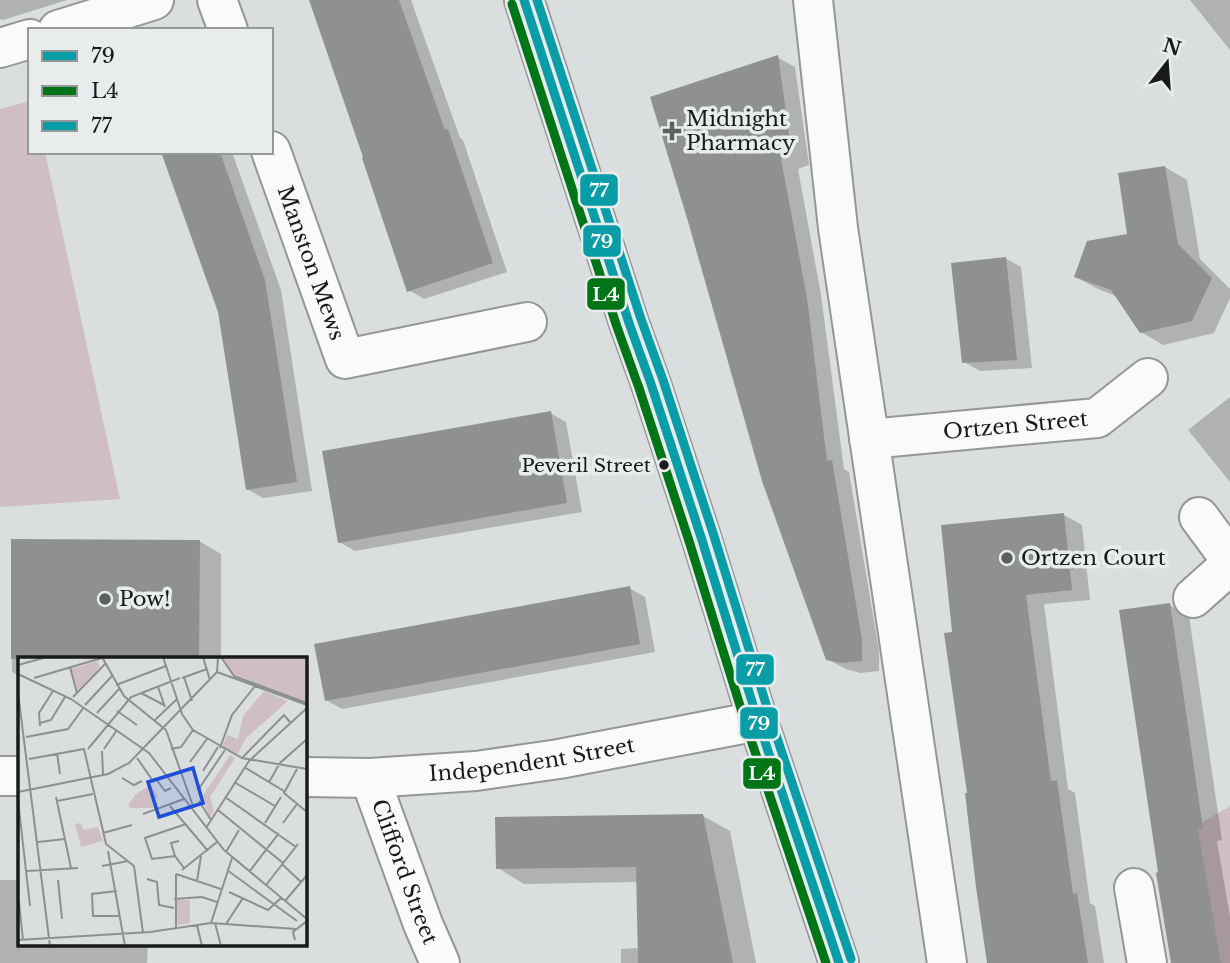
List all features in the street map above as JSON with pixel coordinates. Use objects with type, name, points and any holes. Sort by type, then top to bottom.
[{"type":"street","points":[[62,28],[109,7],[154,0]]},
{"type":"street","points":[[217,0],[227,28]]},
{"type":"street","points":[[524,0],[839,963]]},
{"type":"street","points":[[813,0],[838,228],[947,963]]},
{"type":"street","points":[[0,48],[28,39]]},
{"type":"street","name":"Manston Mews","points":[[272,154],[345,359],[527,322]]},
{"type":"street","name":"Ortzen Street","points":[[869,439],[1097,418],[1148,378]]},
{"type":"street","points":[[1199,517],[1230,559]]},
{"type":"street","points":[[1193,598],[1230,565]]},
{"type":"street","name":"Independent Street","points":[[306,777],[370,778],[476,771],[559,759],[758,721]]},
{"type":"street","points":[[0,776],[18,776]]},
{"type":"street","name":"Clifford Street","points":[[370,778],[440,963]]},
{"type":"street","points":[[1134,888],[1147,963]]},
{"type":"shaded area","points":[[28,102],[28,154],[45,154],[120,499],[0,507],[0,109]]},
{"type":"shaded area","points":[[1230,806],[1230,963],[1221,963],[1196,826]]},
{"type":"building","points":[[309,0],[399,0],[445,130],[448,129],[493,263],[407,292]]},
{"type":"building","points":[[778,55],[792,155],[781,159],[807,298],[827,461],[832,460],[862,640],[862,661],[841,663],[826,660],[762,481],[650,97]]},
{"type":"building","points":[[162,154],[221,154],[265,280],[297,482],[246,490],[218,312]]},
{"type":"building","points":[[1165,166],[1178,244],[1212,278],[1192,321],[1140,333],[1111,290],[1074,277],[1087,241],[1127,234],[1118,173]]},
{"type":"building","points":[[1006,257],[1017,360],[962,363],[951,263]]},
{"type":"building","points":[[551,411],[567,503],[338,543],[322,451]]},
{"type":"building","points":[[1064,513],[1072,590],[1026,595],[1051,781],[1057,780],[1073,894],[1077,893],[1088,963],[987,963],[967,793],[944,633],[952,632],[941,525]]},
{"type":"building","name":"Pow!","points":[[11,539],[200,540],[199,657],[11,659]]},
{"type":"building","points":[[630,586],[640,644],[325,701],[314,644]]},
{"type":"building","points":[[1170,603],[1203,829],[1198,830],[1221,963],[1171,963],[1156,873],[1158,872],[1119,610]]},
{"type":"building","points":[[703,814],[733,963],[638,963],[636,867],[496,869],[495,817]]},
{"type":"transit line","name":"79","points":[[524,0],[839,963]]},
{"type":"transit line","name":"77","points":[[537,0],[851,959]]},
{"type":"transit line","name":"L4","points":[[512,4],[826,963]]},
{"type":"place","name":"Midnight Pharmacy","points":[[672,131]]},
{"type":"place","name":"Peveril Street","points":[[664,465]]},
{"type":"place","name":"Ortzen Court","points":[[1007,558]]},
{"type":"place","name":"Pow!","points":[[105,599]]}]
